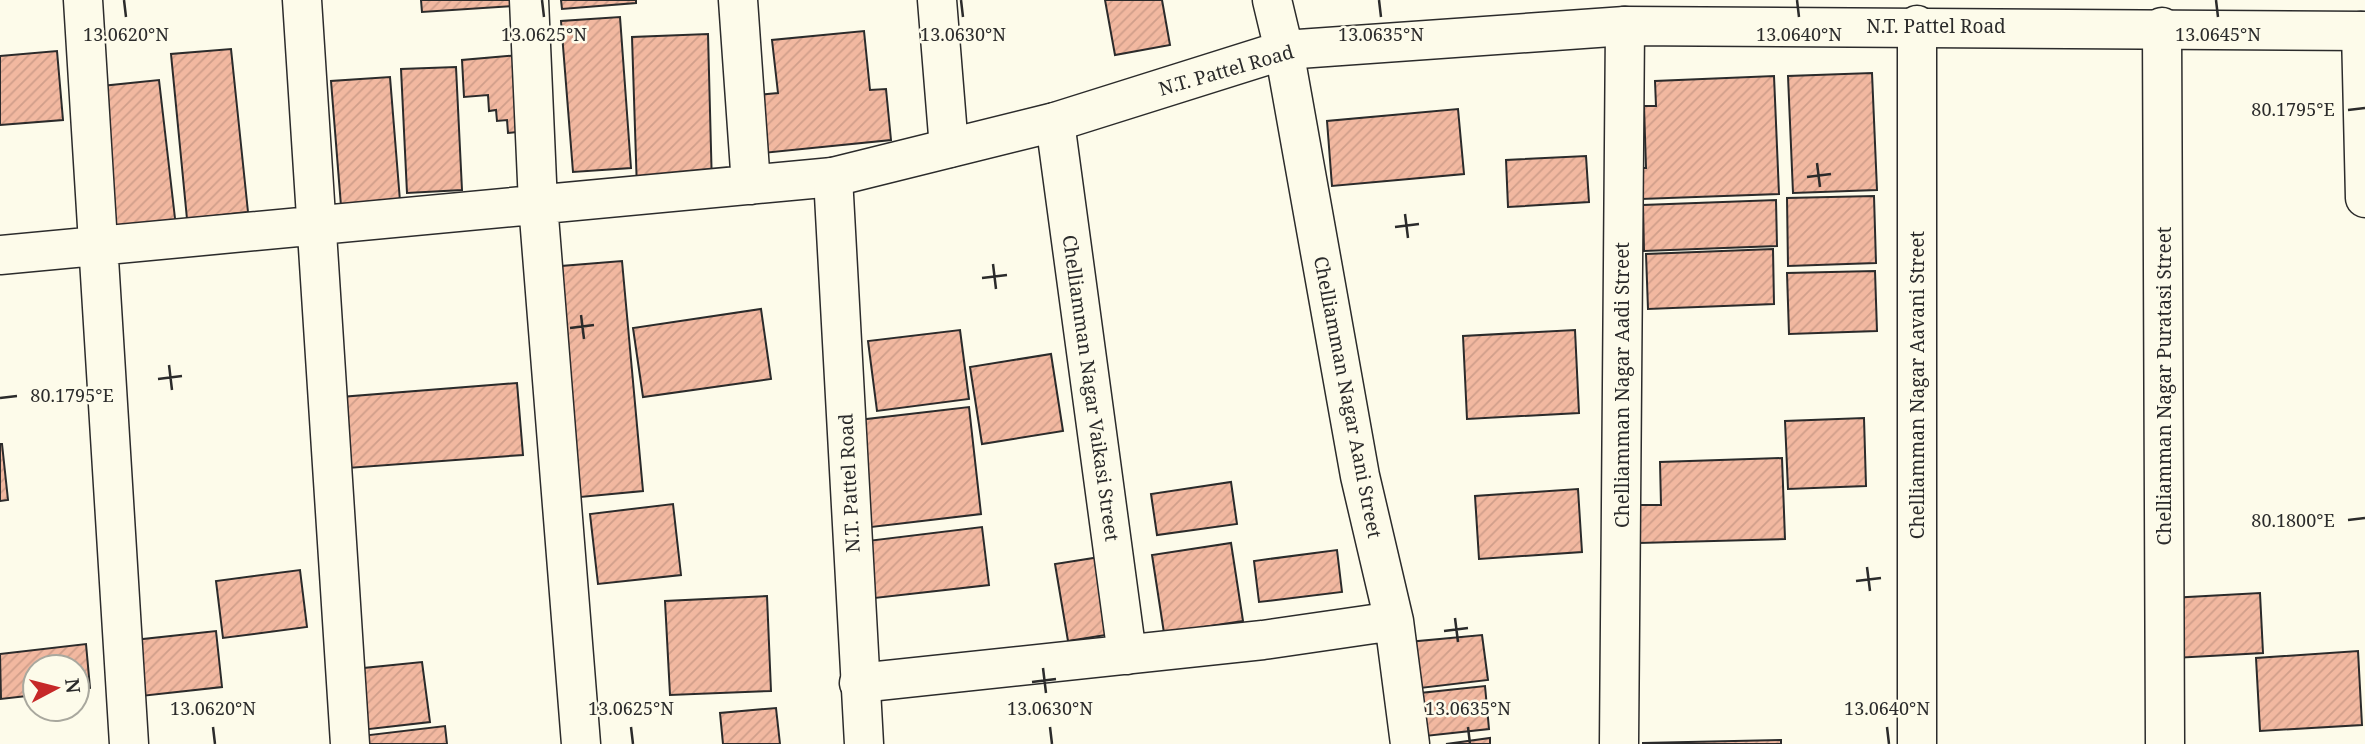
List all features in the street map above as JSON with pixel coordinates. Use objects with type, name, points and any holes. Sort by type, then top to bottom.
[{"type":"street","points":[[83,0],[129,744]]},
{"type":"street","points":[[302,0],[350,744]]},
{"type":"street","points":[[529,0],[538,204],[582,744]]},
{"type":"street","points":[[738,0],[751,185]]},
{"type":"street","points":[[937,0],[949,148]]},
{"type":"street","name":"Chelliamman Nagar Aani Street","points":[[1272,0],[1284,50],[1360,476],[1394,621],[1410,744]]},
{"type":"street","name":"N.T. Pattel Road","points":[[863,744],[833,177],[1055,122],[1284,50],[1625,26],[1917,25],[2363,31]]},
{"type":"street","name":"Chelliamman Nagar Aavani Street","points":[[1917,25],[1917,744]]},
{"type":"street","name":"Chelliamman Nagar Aadi Street","points":[[1619,744],[1625,26]]},
{"type":"street","name":"Chelliamman Nagar Puratasi Street","points":[[2162,27],[2165,744]]},
{"type":"street","points":[[2363,31],[2365,198]]},
{"type":"street","name":"Chelliamman Nagar Vaikasi Street","points":[[1055,122],[1127,655]]},
{"type":"street","points":[[0,255],[833,177]]},
{"type":"street","points":[[859,683],[1264,640],[1394,621]]},
{"type":"building","points":[[421,0],[511,0],[512,6],[422,12]]},
{"type":"building","points":[[561,0],[636,0],[636,3],[562,9]]},
{"type":"building","points":[[1105,0],[1162,0],[1170,45],[1115,55]]},
{"type":"building","points":[[620,17],[631,168],[573,172],[561,21]]},
{"type":"building","points":[[864,31],[870,90],[886,89],[891,140],[763,153],[758,95],[778,93],[772,40]]},
{"type":"building","points":[[708,34],[712,187],[637,190],[632,37]]},
{"type":"building","points":[[231,49],[248,212],[187,219],[171,54]]},
{"type":"building","points":[[57,51],[63,120],[0,125],[0,56]]},
{"type":"building","points":[[520,55],[526,131],[508,133],[507,120],[497,121],[496,110],[489,111],[488,95],[464,97],[462,60]]},
{"type":"building","points":[[456,67],[462,190],[407,193],[401,69]]},
{"type":"building","points":[[1872,73],[1877,190],[1793,193],[1788,76]]},
{"type":"building","points":[[1774,76],[1779,194],[1641,199],[1640,168],[1646,168],[1644,106],[1656,106],[1655,81]]},
{"type":"building","points":[[390,77],[400,201],[341,206],[331,81]]},
{"type":"building","points":[[159,80],[176,227],[110,234],[92,87]]},
{"type":"building","points":[[1458,109],[1464,174],[1332,186],[1327,121]]},
{"type":"building","points":[[1586,156],[1589,202],[1508,207],[1506,160]]},
{"type":"building","points":[[1874,196],[1876,263],[1788,266],[1787,198]]},
{"type":"building","points":[[1776,200],[1777,246],[1644,251],[1643,205]]},
{"type":"building","points":[[1773,249],[1774,304],[1648,309],[1646,254]]},
{"type":"building","points":[[622,261],[643,491],[570,498],[549,267]]},
{"type":"building","points":[[1875,271],[1877,331],[1789,334],[1787,273]]},
{"type":"building","points":[[761,309],[771,379],[643,397],[633,328]]},
{"type":"building","points":[[960,330],[969,399],[877,411],[868,341]]},
{"type":"building","points":[[1575,330],[1579,413],[1467,419],[1463,336]]},
{"type":"building","points":[[1051,354],[1063,431],[982,444],[970,367]]},
{"type":"building","points":[[517,383],[523,455],[334,469],[328,398]]},
{"type":"building","points":[[969,407],[981,514],[863,528],[850,421]]},
{"type":"building","points":[[1864,418],[1866,486],[1788,489],[1785,421]]},
{"type":"building","points":[[0,444],[8,500],[0,501]]},
{"type":"building","points":[[1782,458],[1785,539],[1639,543],[1638,505],[1661,505],[1660,462]]},
{"type":"building","points":[[1231,482],[1237,524],[1157,535],[1151,494]]},
{"type":"building","points":[[1578,489],[1582,552],[1479,559],[1475,496]]},
{"type":"building","points":[[673,504],[681,575],[598,584],[590,514]]},
{"type":"building","points":[[982,527],[989,585],[866,599],[859,542]]},
{"type":"building","points":[[1231,543],[1243,621],[1164,633],[1152,555]]},
{"type":"building","points":[[1337,550],[1342,592],[1259,602],[1254,561]]},
{"type":"building","points":[[1100,557],[1112,634],[1068,641],[1055,564]]},
{"type":"building","points":[[300,570],[307,627],[223,638],[216,581]]},
{"type":"building","points":[[2260,593],[2263,653],[2174,658],[2170,598]]},
{"type":"building","points":[[767,596],[771,691],[670,695],[665,601]]},
{"type":"building","points":[[216,631],[222,687],[132,697],[125,641]]},
{"type":"building","points":[[1482,635],[1488,680],[1412,689],[1408,642]]},
{"type":"building","points":[[86,644],[87,653],[21,653],[21,697],[1,699],[0,654]]},
{"type":"building","points":[[2358,651],[2362,725],[2260,731],[2256,658]]},
{"type":"building","points":[[422,662],[430,722],[361,730],[354,669]]},
{"type":"building","points":[[1485,686],[1489,729],[1416,737],[1411,694]]},
{"type":"building","points":[[776,708],[780,744],[723,744],[720,713]]},
{"type":"building","points":[[445,726],[447,744],[362,744],[361,736]]},
{"type":"building","points":[[1490,738],[1490,744],[1446,744]]},
{"type":"building","points":[[1781,740],[1781,744],[1643,744],[1643,743]]}]
